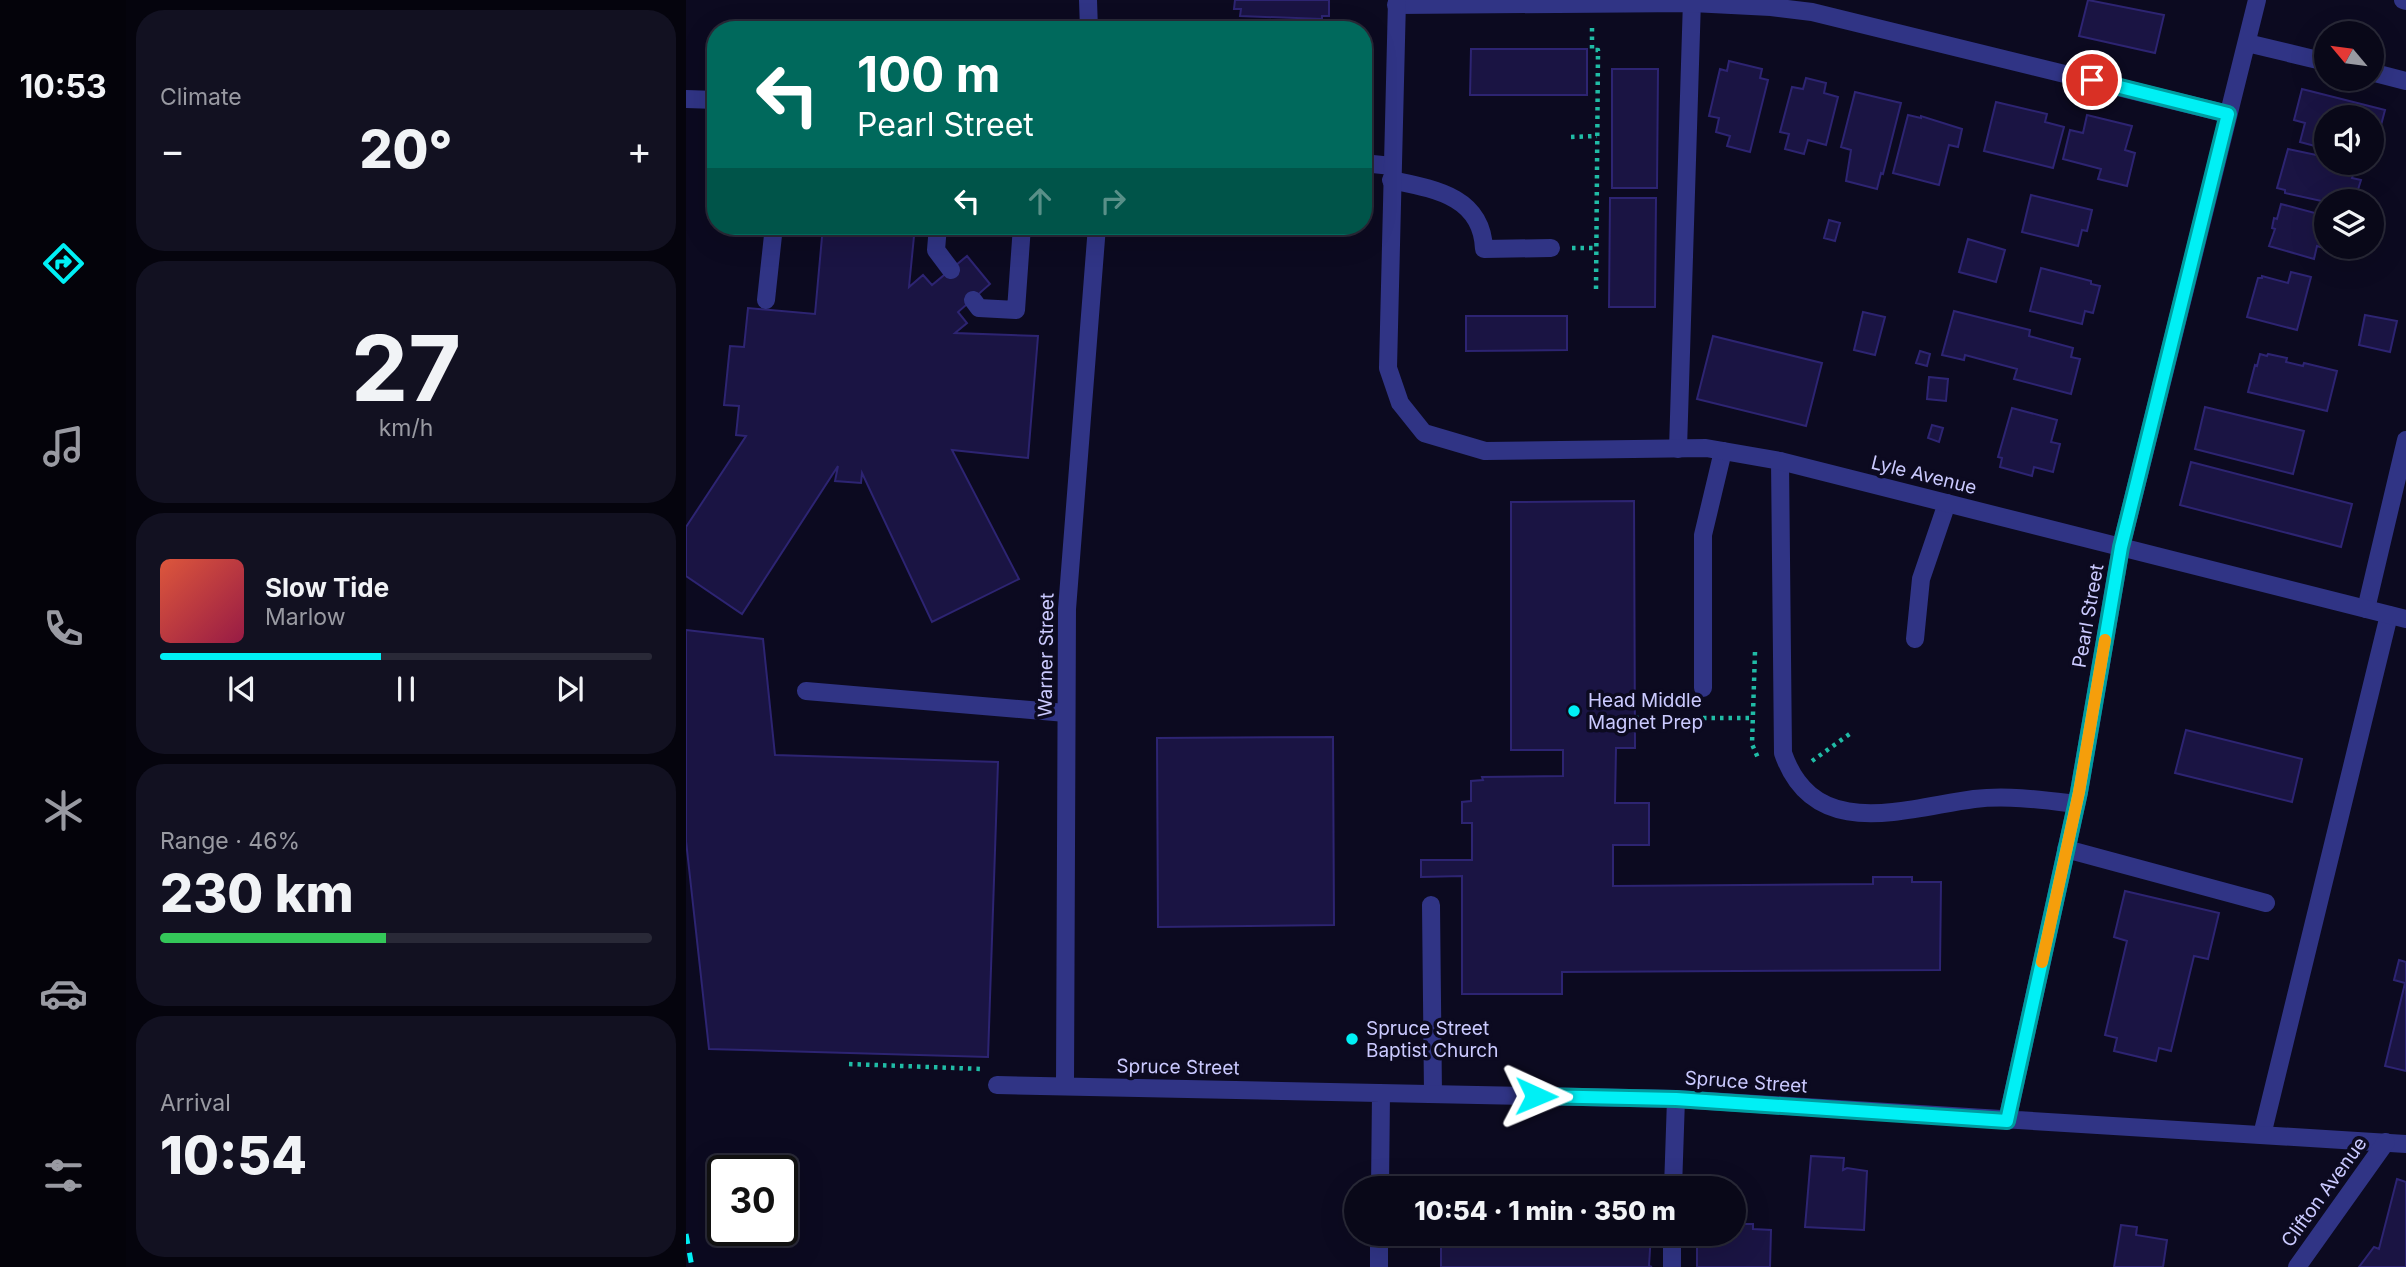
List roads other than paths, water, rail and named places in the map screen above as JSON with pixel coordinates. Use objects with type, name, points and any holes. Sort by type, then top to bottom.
[{"type":"street","points":[[1088,0],[1089,21]]},
{"type":"street","name":"Pearl Street","points":[[2007,1121],[2076,804],[2121,547],[2257,0]]},
{"type":"street","points":[[1678,449],[1692,1]]},
{"type":"street","points":[[1391,173],[1396,2],[1593,4],[1692,1],[1812,12],[2228,114]]},
{"type":"street","points":[[2247,43],[2314,59]]},
{"type":"street","points":[[2384,75],[2406,81]]},
{"type":"street","points":[[686,99],[707,100]]},
{"type":"street","points":[[1372,166],[1454,199],[1478,221],[1483,232],[1484,249],[1551,248]]},
{"type":"street","name":"Lyle Avenue","points":[[1391,173],[1388,368],[1400,403],[1424,433],[1485,451],[1706,448],[1780,461],[2397,617]]},
{"type":"street","points":[[766,300],[773,235]]},
{"type":"street","points":[[937,235],[936,250],[951,270]]},
{"type":"street","points":[[973,300],[979,308],[1016,310],[1021,235]]},
{"type":"street","name":"Warner Street","points":[[1065,1085],[1067,609],[1096,235]]},
{"type":"street","points":[[2366,609],[2406,440]]},
{"type":"street","points":[[1703,688],[1703,534],[1723,451]]},
{"type":"street","points":[[1780,461],[1783,753],[1798,784],[1812,796],[1850,813],[1874,815],[1990,798],[2076,804]]},
{"type":"street","points":[[1915,639],[1921,579],[1947,503]]},
{"type":"street","points":[[2262,1135],[2397,617]]},
{"type":"street","points":[[806,691],[1066,713]]},
{"type":"street","points":[[2066,849],[2266,903]]},
{"type":"street","points":[[1431,905],[1433,1094]]},
{"type":"street","name":"Spruce Street","points":[[993,1077],[1065,1085],[1676,1099],[2406,1144]]},
{"type":"street","points":[[1380,1176],[1381,1093]]},
{"type":"street","points":[[1673,1176],[1676,1099]]},
{"type":"street","name":"Clifton Avenue","points":[[2297,1267],[2386,1142]]},
{"type":"street","points":[[1379,1246],[1379,1267]]},
{"type":"street","points":[[1672,1246],[1672,1267]]},
{"type":"railway","points":[[686,1234],[692,1267]]},
{"type":"place","name":"Head Middle Magnet Prep","points":[[1574,711]]},
{"type":"place","name":"Spruce Street Baptist Church","points":[[1352,1039]]}]
